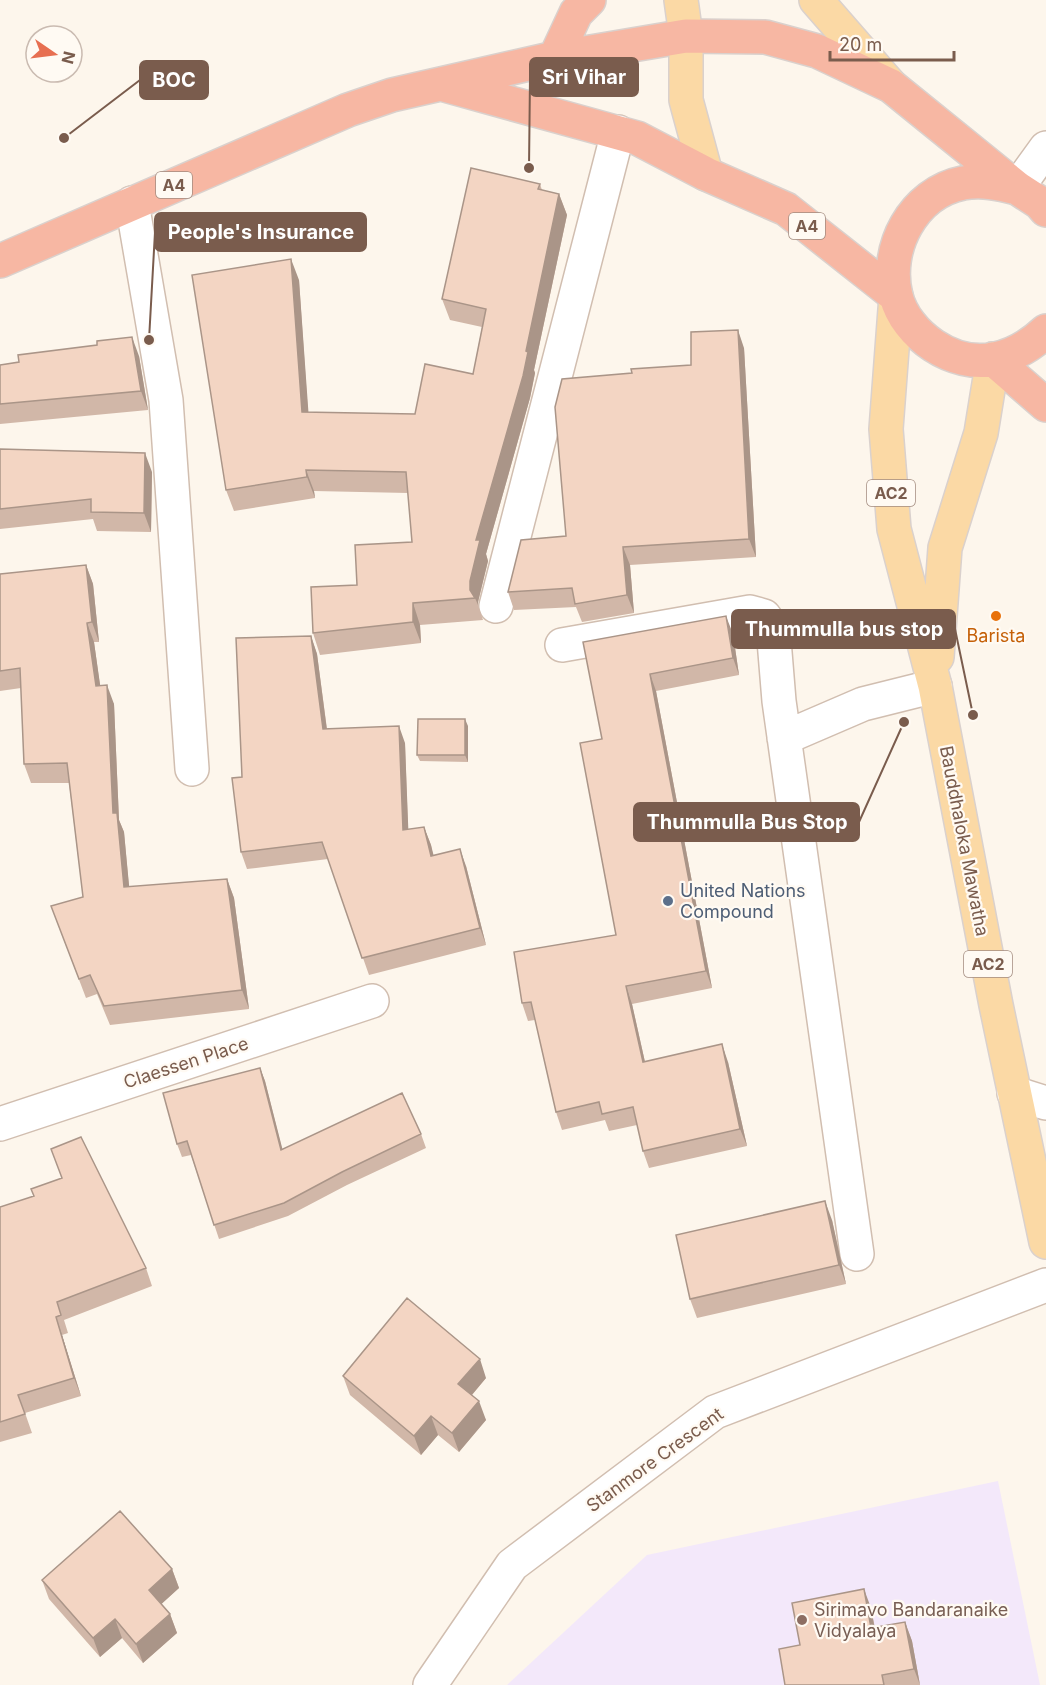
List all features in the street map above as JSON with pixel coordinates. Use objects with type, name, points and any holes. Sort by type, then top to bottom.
[{"type":"highway","points":[[555,58],[576,13],[589,0]]},
{"type":"highway","name":"A4","points":[[0,261],[348,110],[392,95],[555,58],[686,36],[765,37],[817,51],[891,86],[1017,188]]},
{"type":"highway","name":"A4","points":[[438,83],[637,138],[706,174],[786,209],[896,296]]},
{"type":"highway","points":[[1046,210],[1040,203],[1017,188],[989,181],[962,183],[936,194],[914,212],[900,236],[893,263],[896,296],[906,319],[923,338],[944,352],[968,359],[993,360],[1029,346],[1046,331]]},
{"type":"highway","points":[[993,360],[1046,405]]},
{"type":"main road","points":[[681,0],[686,36],[686,100],[706,174]]},
{"type":"main road","points":[[816,0],[891,86]]},
{"type":"main road","name":"Bauddhaloka Mawatha","points":[[896,296],[886,429],[894,528],[935,686],[1014,1093],[1046,1242]]},
{"type":"main road","name":"Bauddhaloka Mawatha","points":[[935,686],[945,548],[981,433],[993,360]]},
{"type":"street","points":[[496,606],[618,132]]},
{"type":"street","points":[[1017,188],[1046,148]]},
{"type":"street","points":[[132,203],[166,400],[192,770]]},
{"type":"street","points":[[562,645],[750,612],[764,616],[772,628],[784,738],[857,1254]]},
{"type":"street","points":[[784,738],[863,704],[935,686]]},
{"type":"street","name":"Claessen Place","points":[[0,1124],[372,1001]]},
{"type":"street","points":[[1014,1093],[1046,1103]]},
{"type":"street","name":"Stanmore Crescent","points":[[430,1685],[512,1565],[715,1412],[1046,1285]]},
{"type":"shaded area","name":"Sirimavo Bandaranaike Vidyalaya","points":[[998,1481],[1040,1685],[507,1685],[647,1555]]},
{"type":"building","points":[[471,168],[540,184],[538,189],[559,194],[526,351],[528,352],[523,376],[476,540],[480,540],[470,581],[470,590],[475,598],[413,603],[413,622],[313,633],[311,587],[357,585],[355,545],[412,542],[406,472],[306,470],[307,477],[226,490],[192,275],[291,259],[302,412],[415,414],[425,364],[473,374],[486,309],[442,299]]},
{"type":"building","points":[[738,330],[749,539],[623,547],[627,595],[575,604],[572,588],[508,592],[521,540],[566,536],[555,407],[562,379],[632,373],[631,369],[691,365],[691,332]]},
{"type":"building","points":[[132,337],[141,391],[0,404],[0,365],[19,362],[18,355],[97,345],[97,341]]},
{"type":"building","points":[[0,449],[145,453],[144,513],[91,512],[91,499],[0,509]]},
{"type":"building","points":[[86,565],[92,622],[87,623],[96,686],[107,685],[113,813],[117,813],[124,887],[227,879],[242,990],[104,1006],[90,975],[79,979],[51,906],[83,897],[67,763],[24,764],[20,668],[0,671],[0,574]]},
{"type":"building","points":[[726,616],[733,658],[650,674],[706,971],[626,986],[643,1062],[722,1044],[740,1129],[643,1151],[633,1107],[602,1114],[599,1102],[556,1112],[531,1002],[522,1003],[514,952],[616,935],[580,743],[602,739],[583,642]]},
{"type":"building","points":[[311,636],[323,729],[399,726],[403,830],[424,827],[431,856],[460,849],[480,928],[362,958],[322,842],[241,852],[232,778],[242,777],[236,638]]},
{"type":"building","points":[[418,719],[465,719],[465,755],[417,755]]},
{"type":"building","points":[[260,1068],[281,1150],[402,1093],[421,1134],[284,1203],[214,1225],[187,1141],[177,1144],[163,1093]]},
{"type":"building","points":[[81,1137],[146,1268],[57,1302],[61,1315],[56,1317],[74,1378],[18,1395],[25,1414],[0,1422],[0,1207],[34,1196],[31,1189],[62,1178],[51,1149]]},
{"type":"building","points":[[825,1201],[839,1265],[690,1299],[676,1235]]},
{"type":"building","points":[[407,1298],[480,1359],[458,1384],[479,1401],[452,1433],[431,1416],[414,1436],[343,1376]]},
{"type":"building","points":[[120,1511],[172,1569],[149,1590],[170,1614],[136,1644],[115,1619],[93,1638],[42,1580]]},
{"type":"building","points":[[864,1589],[871,1628],[905,1622],[914,1669],[882,1675],[884,1685],[785,1685],[779,1649],[800,1645],[792,1603]]},
{"type":"place","name":"BOC","points":[[64,138]]},
{"type":"place","name":"Sri Vihar","points":[[529,168]]},
{"type":"place","name":"People's Insurance","points":[[149,340]]},
{"type":"place","name":"Barista","points":[[996,616]]},
{"type":"place","name":"Thummulla bus stop","points":[[973,715]]},
{"type":"place","name":"Thummulla Bus Stop","points":[[904,722]]},
{"type":"place","name":"United Nations Compound","points":[[668,901]]},
{"type":"place","name":"Sirimavo Bandaranaike Vidyalaya","points":[[802,1620]]}]
